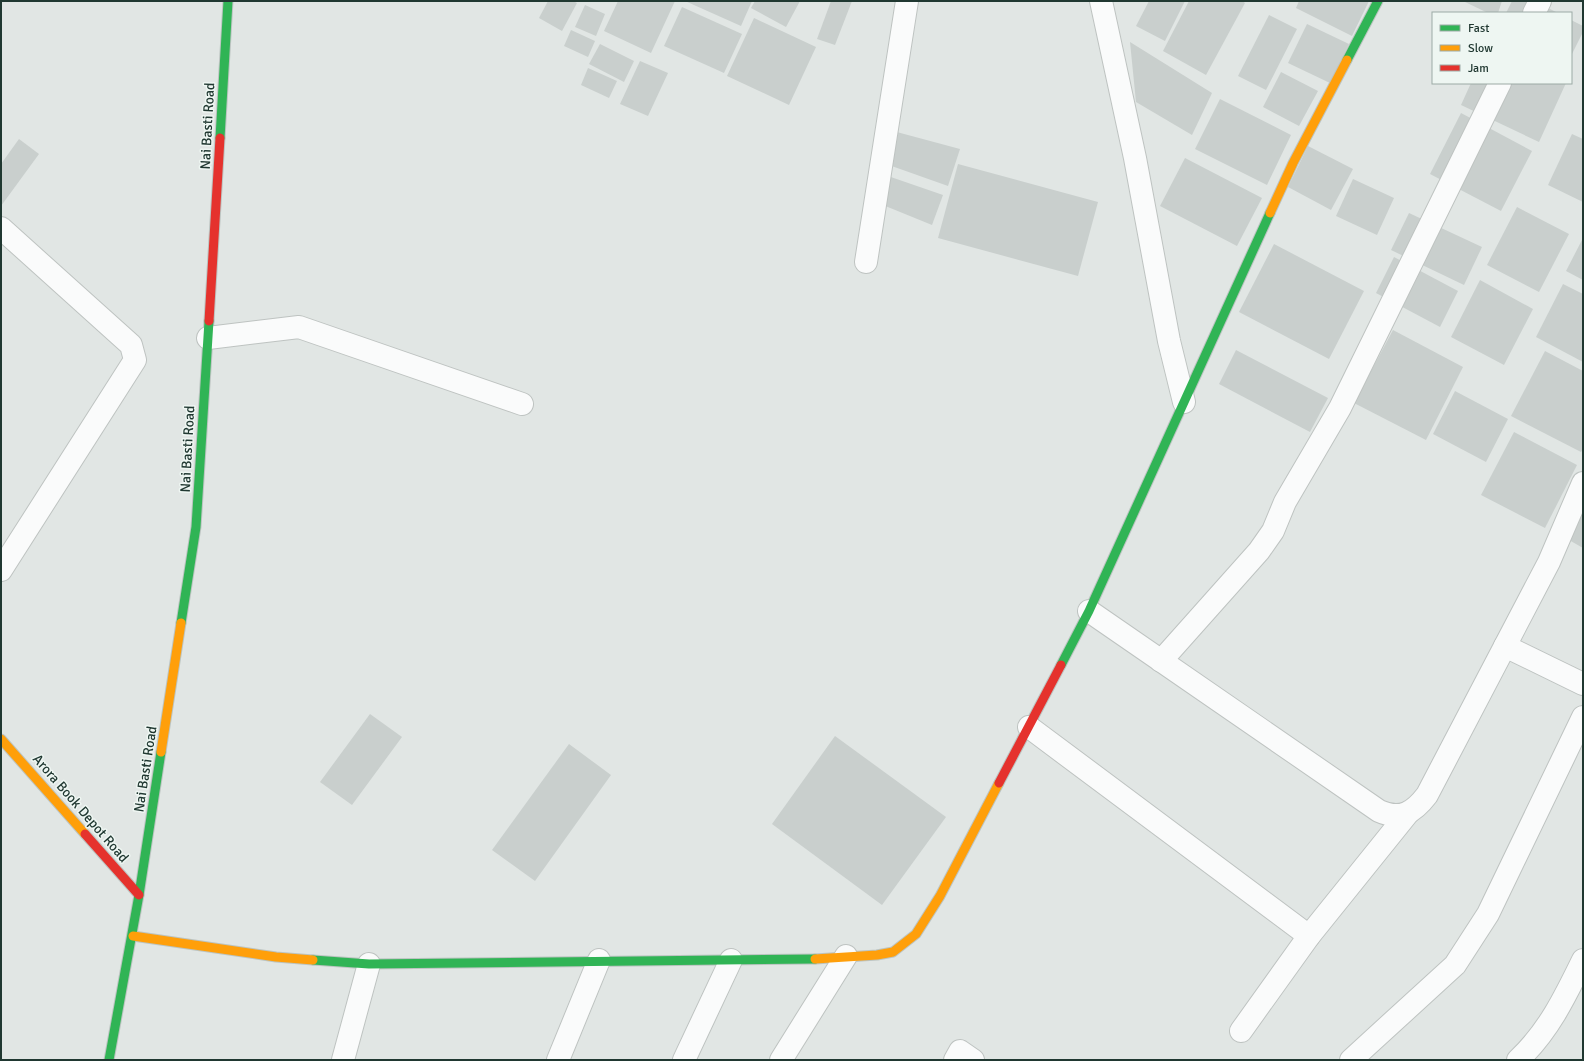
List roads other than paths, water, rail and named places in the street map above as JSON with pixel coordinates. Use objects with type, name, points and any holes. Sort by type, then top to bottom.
[{"type":"street","name":"Nai Basti Road","points":[[109,1060],[139,895],[196,527],[228,1]]},
{"type":"street","points":[[866,262],[907,1]]},
{"type":"street","points":[[1102,1],[1135,158],[1169,340],[1184,402]]},
{"type":"street","points":[[132,936],[276,957],[369,964],[599,960],[808,959],[877,955],[892,952],[902,946],[916,934],[940,896],[1090,611],[1293,163],[1378,1]]},
{"type":"street","points":[[1534,12],[1540,1]]},
{"type":"street","points":[[1161,661],[1259,551],[1273,531],[1285,502],[1340,408],[1500,84]]},
{"type":"street","points":[[1,228],[131,345],[135,360],[1,570]]},
{"type":"street","points":[[208,338],[299,327],[522,404]]},
{"type":"street","points":[[1090,611],[1379,811],[1388,815],[1408,813],[1416,809],[1427,795],[1549,562],[1583,483]]},
{"type":"street","points":[[1505,646],[1583,684]]},
{"type":"street","points":[[1351,1060],[1455,965],[1488,914],[1583,717]]},
{"type":"street","points":[[1029,727],[1309,936]]},
{"type":"street","name":"Arora Book Depot Road","points":[[1,739],[139,895]]},
{"type":"street","points":[[1241,1031],[1309,936],[1408,813]]},
{"type":"street","points":[[781,1060],[846,956]]},
{"type":"street","points":[[558,1060],[599,960]]},
{"type":"street","points":[[684,1060],[731,960]]},
{"type":"street","points":[[1518,1060],[1542,1035],[1555,1016],[1583,960]]},
{"type":"street","points":[[343,1060],[369,964]]},
{"type":"street","points":[[954,1060],[960,1051],[973,1060]]}]
